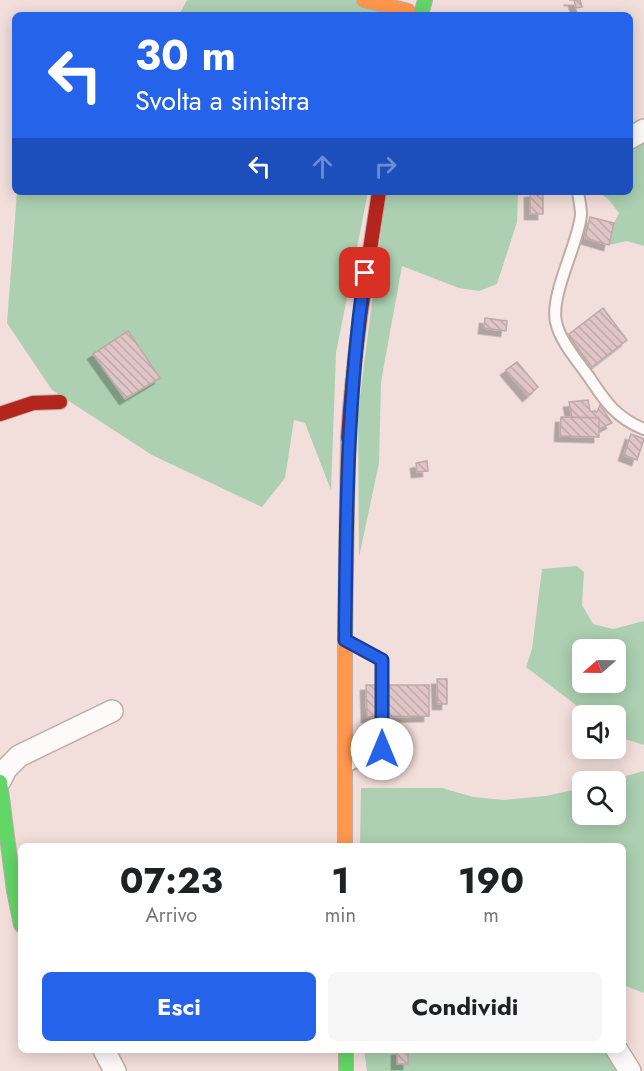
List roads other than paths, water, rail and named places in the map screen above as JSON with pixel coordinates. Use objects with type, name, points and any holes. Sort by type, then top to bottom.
[{"type":"main road","points":[[364,0],[411,12]]},
{"type":"main road","points":[[416,12],[425,0]]},
{"type":"main road","points":[[345,843],[347,468],[351,386],[359,314],[379,195]]},
{"type":"main road","points":[[0,414],[33,403],[60,402]]},
{"type":"main road","points":[[0,782],[18,910]]},
{"type":"main road","points":[[346,1053],[346,1071]]},
{"type":"street","points":[[0,782],[6,770],[19,756],[112,711]]},
{"type":"street","points":[[106,1053],[115,1071]]},
{"type":"street","points":[[619,1053],[630,1071]]},
{"type":"lane","points":[[578,195],[581,212],[579,227],[555,308],[556,321],[561,335],[601,396],[628,423],[644,429]]},
{"type":"lane","points":[[345,640],[382,660],[382,749],[345,768]]}]
